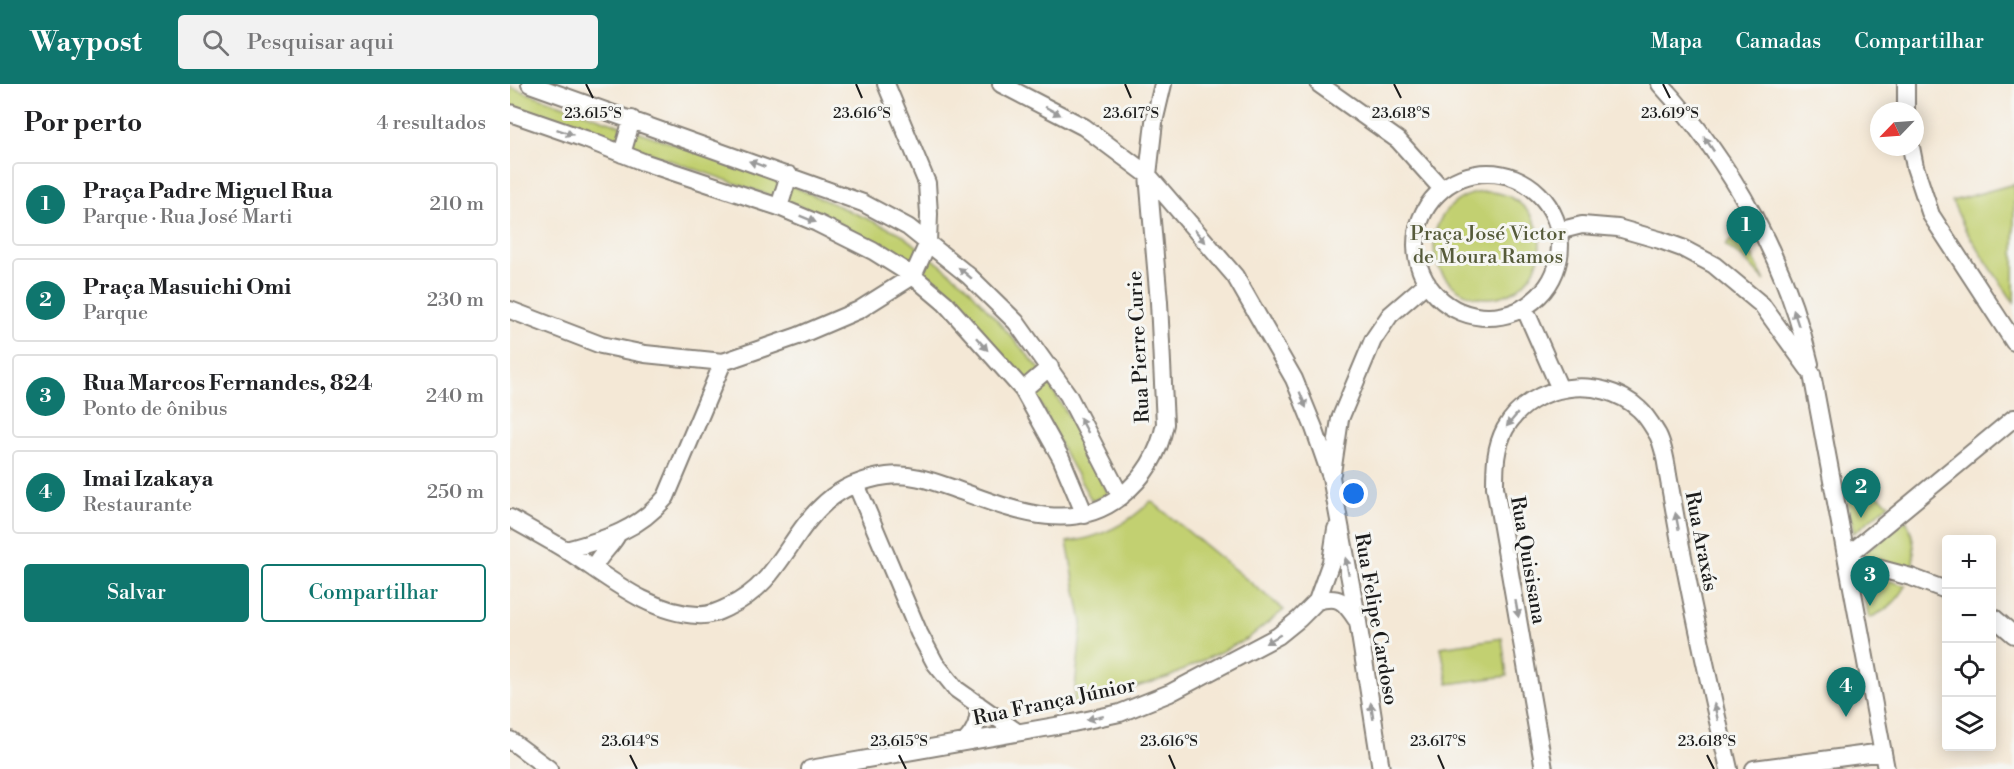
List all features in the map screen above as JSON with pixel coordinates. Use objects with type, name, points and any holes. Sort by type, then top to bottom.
[{"type":"street","points":[[530,84],[789,176],[863,204],[908,227],[969,276],[1016,322],[1068,395],[1121,497]]},
{"type":"street","points":[[510,310],[601,345],[645,354],[723,362],[798,336],[859,310],[913,276],[928,243],[927,183],[886,84]]},
{"type":"street","name":"Rua Felipe Cardoso","points":[[1001,84],[1084,127],[1148,175],[1235,276],[1294,379],[1331,477],[1358,622],[1381,769]]},
{"type":"street","name":"Rua Pierre Curie","points":[[510,518],[566,550],[632,594],[662,608],[699,616],[713,614],[736,603],[759,587],[817,510],[846,487],[856,483],[890,475],[919,476],[1029,514],[1047,518],[1085,514],[1113,503],[1140,479],[1149,467],[1162,440],[1165,424],[1159,302],[1148,175],[1154,122],[1163,84]]},
{"type":"street","points":[[1318,84],[1398,140],[1442,189]]},
{"type":"street","points":[[1660,84],[1704,137],[1734,182],[1761,231],[1789,295],[1807,350],[1812,374],[1885,761],[1754,769]]},
{"type":"street","points":[[1906,84],[1906,102]]},
{"type":"street","points":[[510,113],[779,207],[873,251],[913,276],[945,303],[1023,390],[1061,458],[1085,514]]},
{"type":"street","points":[[622,154],[632,119]]},
{"type":"street","points":[[1913,156],[1931,215],[2014,342]]},
{"type":"street","points":[[1478,173],[1515,178],[1527,184],[1545,202],[1552,213],[1558,231],[1560,249],[1554,274],[1540,295],[1524,307],[1508,314],[1472,315],[1448,305],[1427,283],[1418,263],[1416,237],[1422,214],[1429,202],[1442,189],[1460,178],[1478,173]]},
{"type":"street","points":[[779,207],[789,176]]},
{"type":"street","points":[[1558,231],[1582,225],[1618,228],[1682,248],[1714,265],[1762,305],[1812,374]]},
{"type":"street","name":"Rua Felipe Cardoso","points":[[1331,477],[1340,419],[1372,340],[1390,315],[1427,283]]},
{"type":"street","points":[[1524,307],[1560,389]]},
{"type":"street","points":[[566,550],[617,535],[634,526],[654,511],[666,497],[723,362]]},
{"type":"street","points":[[1023,390],[1050,368]]},
{"type":"street","name":"Rua Araxás","points":[[1560,389],[1585,387],[1608,391],[1639,409],[1659,438],[1729,769]]},
{"type":"street","name":"Rua Quisisana","points":[[1544,769],[1495,487],[1495,465],[1497,450],[1506,428],[1524,407],[1542,395],[1560,389]]},
{"type":"street","points":[[1847,558],[2014,418]]},
{"type":"street","points":[[1314,428],[1340,419]]},
{"type":"street","points":[[856,483],[930,656],[956,689],[1017,732]]},
{"type":"street","name":"Rua França Júnior","points":[[810,769],[1108,716],[1146,704],[1197,680],[1278,636],[1317,601],[1331,562],[1337,510]]},
{"type":"street","points":[[594,569],[595,564],[617,535]]},
{"type":"street","points":[[1847,558],[1944,589]]},
{"type":"street","points":[[1317,601],[1329,598],[1338,599],[1347,606],[1358,622]]},
{"type":"street","points":[[1996,619],[2014,635]]},
{"type":"street","points":[[966,741],[972,735],[978,722],[978,704]]},
{"type":"street","points":[[510,740],[549,769]]},
{"type":"green space","points":[[510,87],[783,182],[900,233],[966,285],[1040,369],[1077,430],[1108,494],[1092,501],[1065,454],[1036,395],[1019,372],[951,297],[909,263],[822,214],[510,107]]},
{"type":"green space","points":[[2014,184],[2014,303],[1966,231],[1952,201]]},
{"type":"green space","name":"Praça José Victor de Moura Ramos","points":[[1487,192],[1507,196],[1525,207],[1536,225],[1540,245],[1536,265],[1525,283],[1507,294],[1487,298],[1467,294],[1449,283],[1438,265],[1434,245],[1438,225],[1449,207],[1467,196]]},
{"type":"green space","points":[[1738,228],[1765,281],[1745,260],[1725,245],[1735,237]]},
{"type":"green space","points":[[1844,485],[1868,490],[1889,504],[1854,533]]},
{"type":"green space","points":[[1151,501],[1284,610],[1247,639],[1169,677],[1073,706],[1082,623],[1067,542],[1102,534],[1132,517]]},
{"type":"green space","points":[[1906,520],[1914,546],[1911,572],[1858,558]]},
{"type":"green space","points":[[1859,571],[1906,586],[1890,605],[1869,618]]},
{"type":"green space","points":[[1502,638],[1507,676],[1448,684],[1441,647]]},
{"type":"place","name":"Praça Padre Miguel Rua","points":[[1746,256]]},
{"type":"place","name":"Praça Masuichi Omi","points":[[1861,518]]},
{"type":"place","name":"Rua Marcos Fernandes, 824","points":[[1870,606]]},
{"type":"place","name":"Imai Izakaya","points":[[1846,717]]}]
